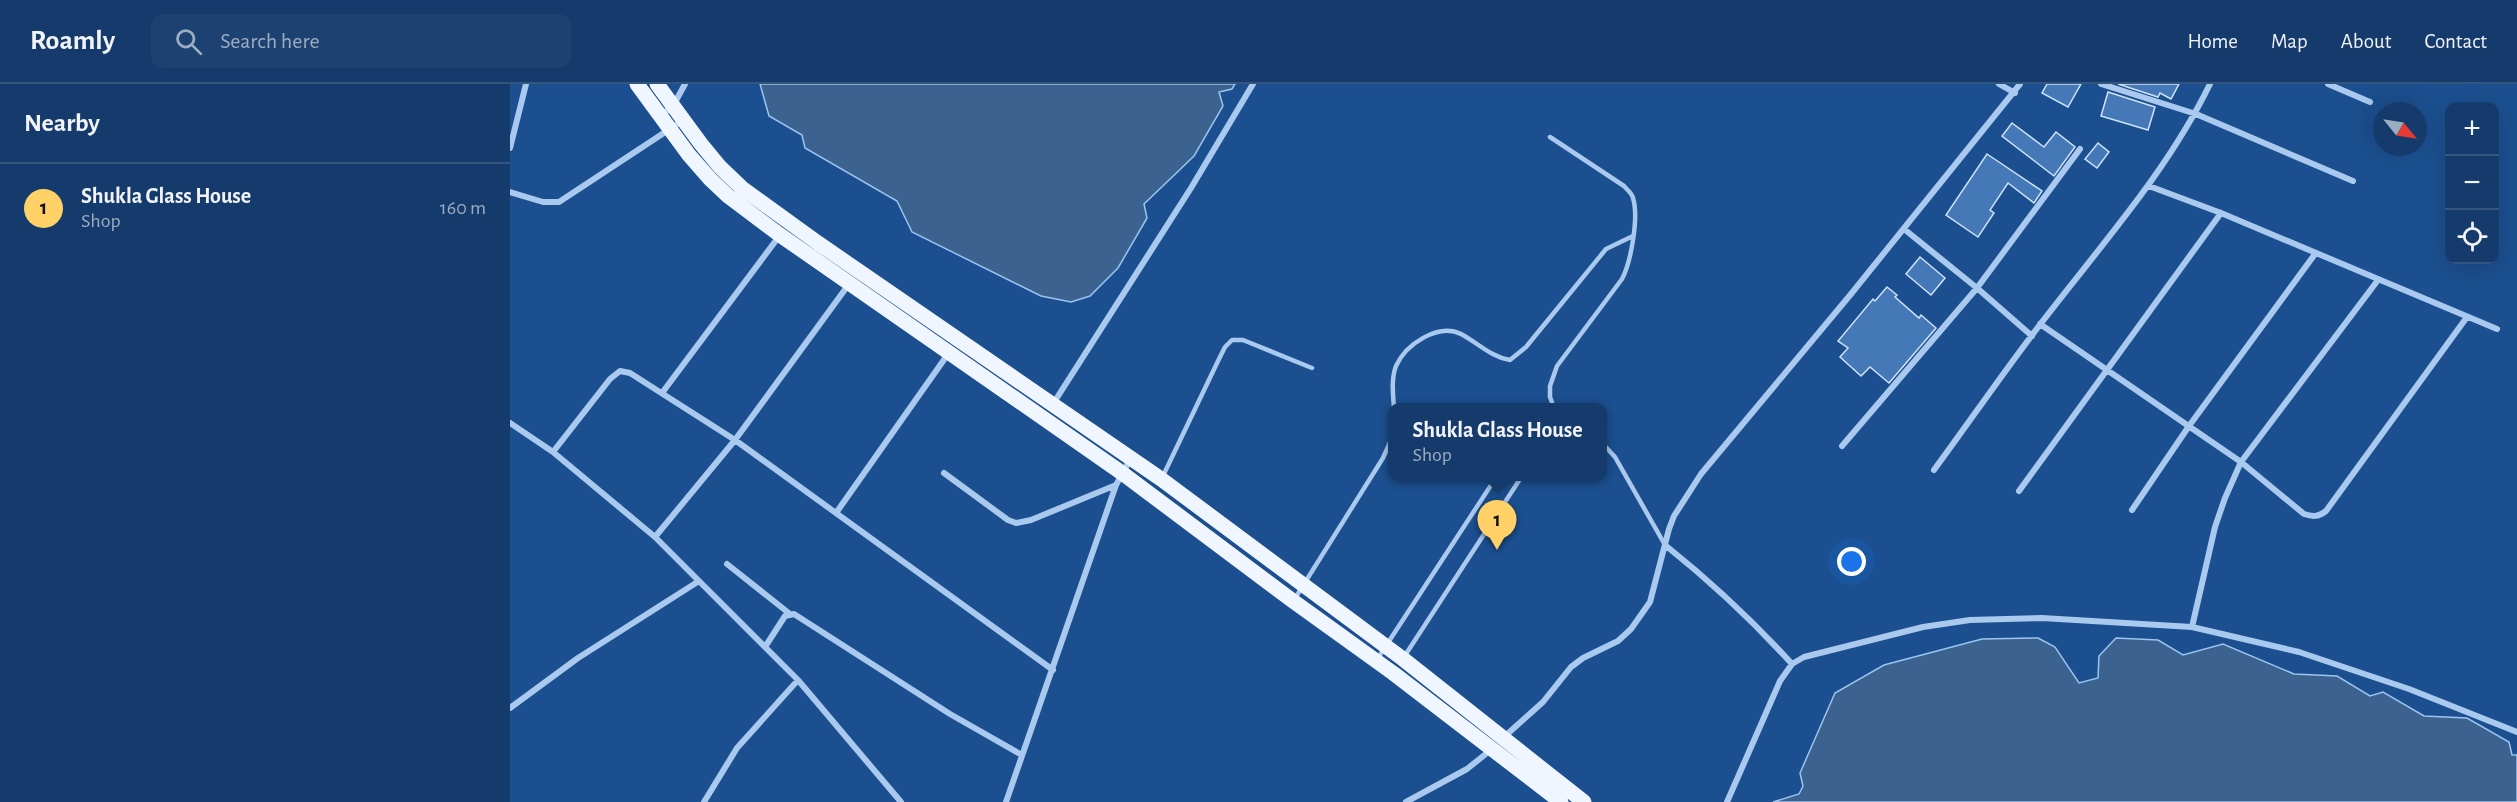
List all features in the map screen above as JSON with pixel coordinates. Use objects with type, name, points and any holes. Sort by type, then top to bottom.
[{"type":"main road","points":[[638,84],[671,122],[742,188],[818,243],[1131,457],[1386,646],[1498,743],[1561,802]]},
{"type":"main road","points":[[657,84],[673,105],[671,122],[710,179],[728,196],[780,235],[950,351],[1119,479],[1393,673],[1584,802]]},
{"type":"street","points":[[510,148],[526,84]]},
{"type":"street","points":[[673,105],[685,84]]},
{"type":"street","points":[[1053,404],[1191,188],[1253,84]]},
{"type":"street","points":[[1999,84],[2014,93]]},
{"type":"street","points":[[1406,802],[1467,769],[1543,702],[1571,667],[1583,658],[1618,640],[1631,629],[1650,602],[1674,516],[1701,474],[1904,229],[2020,84]]},
{"type":"street","points":[[2102,84],[2196,114],[2353,182]]},
{"type":"street","points":[[1934,470],[2040,324],[2150,186],[2196,114],[2209,87],[2199,84]]},
{"type":"street","points":[[2328,84],[2370,102]]},
{"type":"street","points":[[510,192],[543,202],[559,202],[671,122]]},
{"type":"street","points":[[1842,446],[1977,288],[2080,149]]},
{"type":"street","points":[[2150,186],[2221,213],[2497,329]]},
{"type":"street","points":[[2019,491],[2221,213]]},
{"type":"street","points":[[1904,229],[2032,336]]},
{"type":"street","points":[[662,393],[780,235]]},
{"type":"street","points":[[2132,510],[2189,426],[2315,254]]},
{"type":"street","points":[[2192,627],[2210,546],[2225,498],[2241,462],[2378,280]]},
{"type":"street","points":[[655,537],[735,440],[850,283]]},
{"type":"street","points":[[2040,324],[2241,462],[2304,514],[2320,516],[2467,317]]},
{"type":"street","points":[[836,513],[950,351]]},
{"type":"street","points":[[553,452],[615,374],[620,371],[630,373],[735,440],[1053,670]]},
{"type":"street","points":[[510,423],[553,452],[655,537],[798,680],[901,802]]},
{"type":"street","points":[[1008,801],[1119,479],[1131,457]]},
{"type":"street","points":[[944,473],[1008,520],[1016,523],[1030,520],[1119,479]]},
{"type":"street","points":[[1665,545],[1765,634],[1792,664]]},
{"type":"street","points":[[727,564],[790,614],[799,617],[950,714],[1023,755]]},
{"type":"street","points":[[510,708],[578,658],[699,581]]},
{"type":"street","points":[[765,647],[782,620],[790,614]]},
{"type":"street","points":[[1727,802],[1780,681],[1792,664],[1804,657],[1923,627],[1970,620],[2052,619],[2192,627],[2299,652],[2409,689],[2517,732]]},
{"type":"street","points":[[704,802],[736,748],[798,680]]},
{"type":"lane","points":[[1550,137],[1630,192],[1634,207],[1632,253],[1622,279],[1552,376],[1550,397],[1552,403]]},
{"type":"lane","points":[[1394,403],[1392,382],[1396,367],[1404,354],[1427,336],[1440,330],[1451,331],[1461,334],[1491,354],[1510,360],[1526,347],[1606,249],[1633,236]]},
{"type":"lane","points":[[1161,479],[1225,347],[1232,340],[1243,340],[1312,368]]},
{"type":"lane","points":[[1293,601],[1388,447]]},
{"type":"lane","points":[[1607,448],[1615,456],[1633,486],[1665,545]]},
{"type":"lane","points":[[1376,660],[1494,481]]},
{"type":"lane","points":[[1393,673],[1519,481]]},
{"type":"water","points":[[760,84],[1235,84],[1232,89],[1219,92],[1223,106],[1194,156],[1144,204],[1147,218],[1118,268],[1090,296],[1071,302],[1041,296],[912,232],[897,201],[805,148],[802,135],[769,116]]},
{"type":"water","points":[[2038,638],[2055,647],[2079,683],[2098,678],[2099,656],[2116,638],[2158,640],[2183,655],[2223,644],[2294,674],[2337,676],[2370,696],[2383,692],[2424,716],[2467,718],[2509,742],[2512,755],[2517,755],[2517,802],[1773,802],[1799,794],[1803,786],[1800,773],[1835,693],[1884,665],[1982,639]]},
{"type":"building","points":[[2047,84],[2081,84],[2068,107],[2042,93]]},
{"type":"building","points":[[2118,84],[2179,84],[2171,99],[2160,93],[2158,97]]},
{"type":"building","points":[[2108,92],[2155,107],[2148,130],[2101,116]]},
{"type":"building","points":[[2012,123],[2044,147],[2056,132],[2075,147],[2054,176],[2002,136]]},
{"type":"building","points":[[2098,143],[2109,152],[2097,168],[2085,159]]},
{"type":"building","points":[[1987,154],[2042,191],[2034,203],[2008,183],[1990,210],[1994,213],[1978,237],[1946,215]]},
{"type":"building","points":[[1920,257],[1945,278],[1931,295],[1906,274]]},
{"type":"building","points":[[1887,287],[1919,318],[1921,315],[1936,328],[1889,383],[1870,367],[1861,376],[1840,357],[1848,348],[1838,341],[1873,299],[1875,301]]},
{"type":"place","name":"Shukla Glass House","points":[[1497,550]]}]
